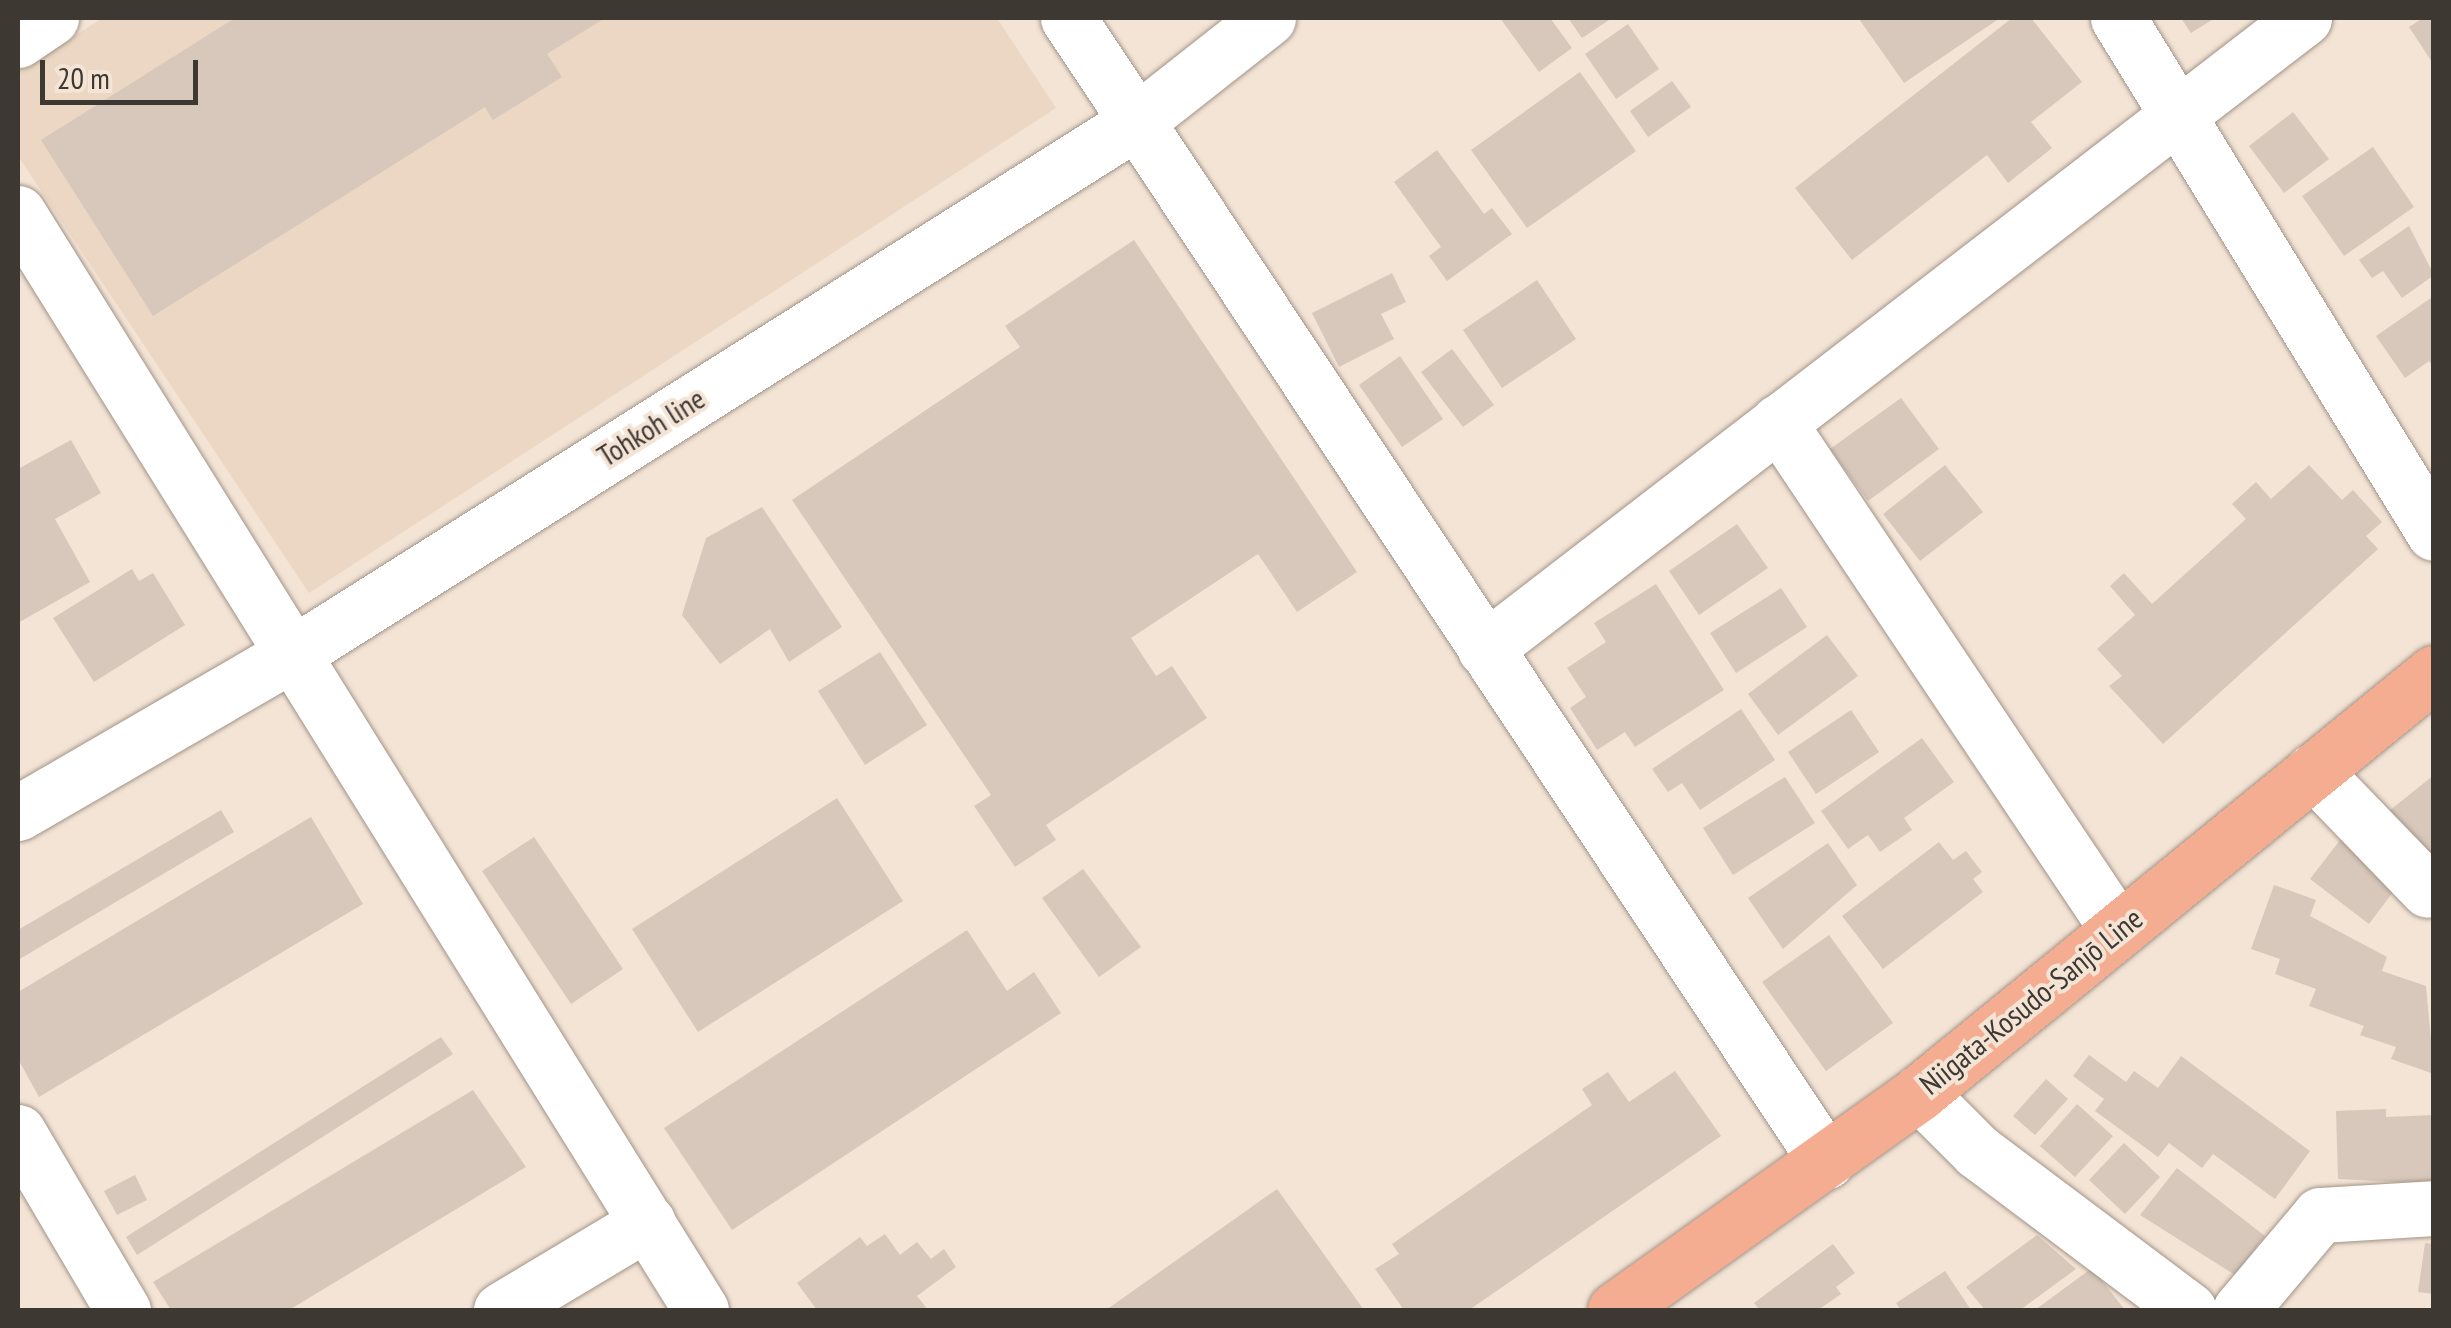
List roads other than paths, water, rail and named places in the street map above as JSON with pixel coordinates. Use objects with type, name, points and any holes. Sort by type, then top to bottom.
[{"type":"main road","name":"Niigata-Kosudo-Sanjō Line","points":[[1614,1310],[1920,1093],[2434,673]]},
{"type":"street","points":[[18,40],[51,18]]},
{"type":"street","points":[[1068,18],[1826,1160]]},
{"type":"street","name":"Tohkoh line","points":[[18,812],[290,654],[1136,122],[1268,18]]},
{"type":"street","points":[[2118,18],[2179,111],[2434,533]]},
{"type":"street","points":[[1486,648],[2304,18]]},
{"type":"street","points":[[18,213],[701,1310]]},
{"type":"street","points":[[1778,422],[2118,930]]},
{"type":"street","points":[[2313,771],[2428,890]]},
{"type":"street","points":[[1920,1093],[1977,1151],[2189,1310]]},
{"type":"street","points":[[18,1132],[123,1310]]},
{"type":"street","points":[[2240,1310],[2320,1216],[2434,1208]]},
{"type":"street","points":[[502,1310],[648,1222]]}]
